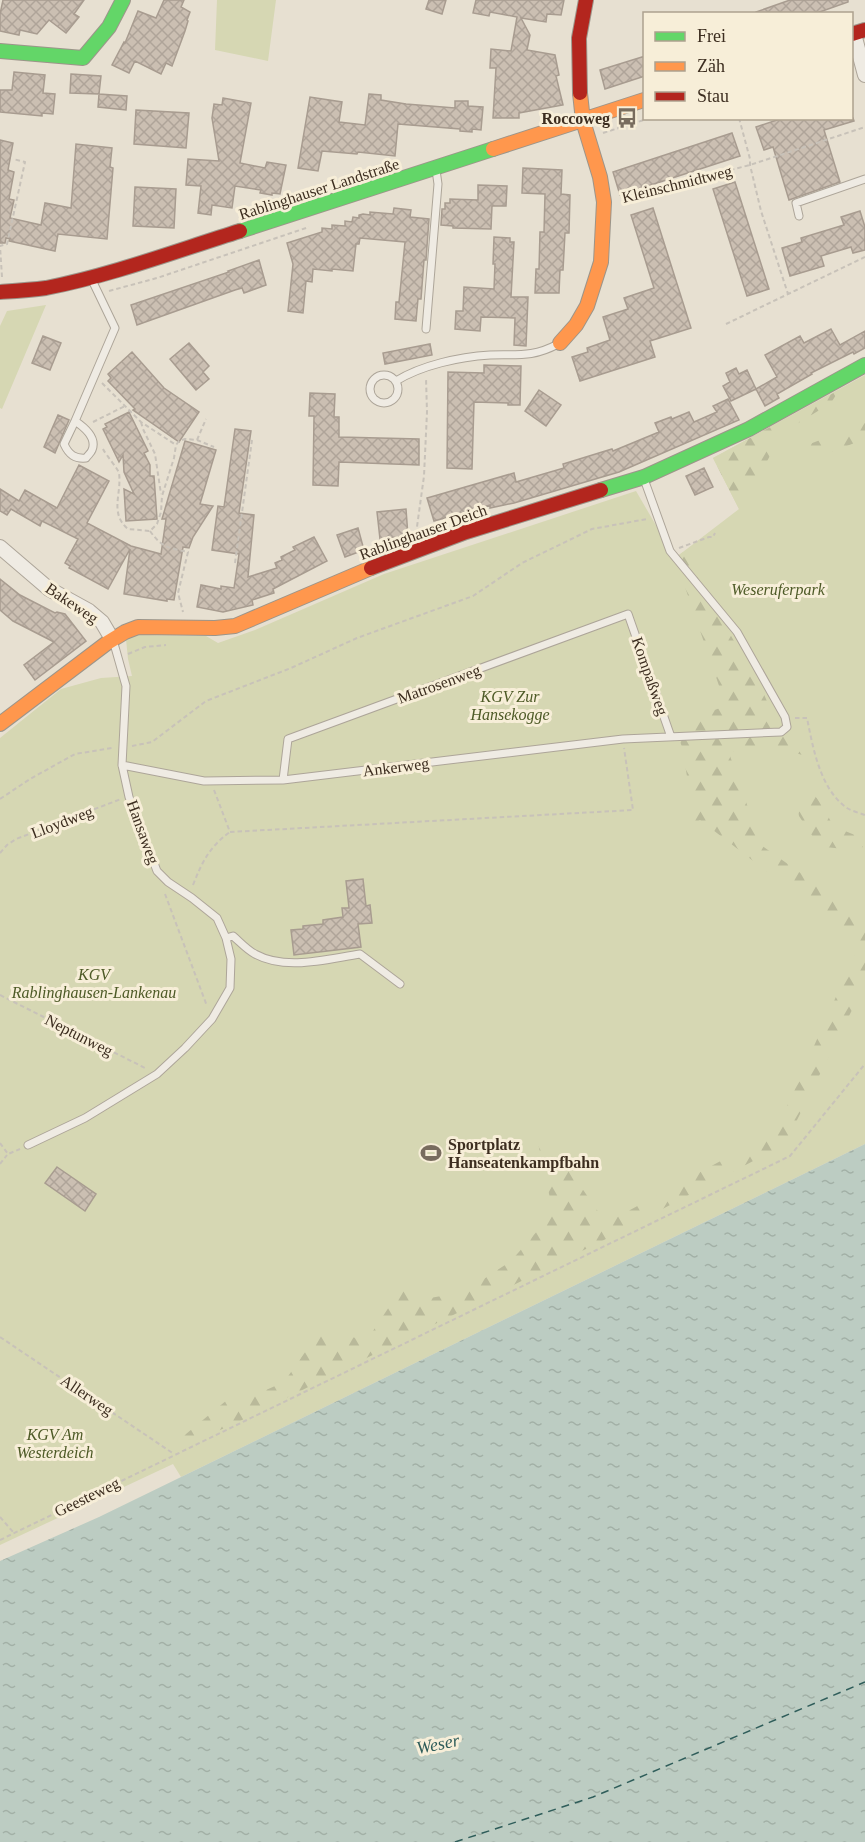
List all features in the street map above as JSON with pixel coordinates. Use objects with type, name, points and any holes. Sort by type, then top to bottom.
[{"type":"street","points":[[0,51],[83,58],[109,27],[123,0]]},
{"type":"street","points":[[560,343],[576,325],[606,264],[604,202],[600,177],[583,121],[579,84],[579,39],[586,0]]},
{"type":"street","points":[[857,33],[865,75]]},
{"type":"street","name":"Rablinghauser Landstraße","points":[[2,292],[44,288],[173,254],[643,101]]},
{"type":"street","name":"Rablinghauser Deich","points":[[0,724],[58,677],[129,629],[235,626],[319,588],[466,532],[644,477],[750,429],[865,365]]},
{"type":"street","name":"Bakeweg","points":[[0,548],[49,589],[89,611],[102,622],[112,639]]},
{"type":"lane","points":[[426,329],[438,184],[435,168]]},
{"type":"lane","points":[[799,216],[796,203],[865,179]]},
{"type":"lane","points":[[75,421],[84,427],[93,443],[93,449],[86,458],[78,459],[68,453],[64,444],[115,328],[91,277]]},
{"type":"lane","points":[[396,381],[411,372],[475,357],[543,353],[560,343]]},
{"type":"lane","points":[[388,375],[396,381],[398,392],[393,400],[382,403],[373,398],[371,384],[378,376],[388,375]]},
{"type":"lane","points":[[644,477],[670,551],[737,632],[785,717]]},
{"type":"lane","name":"Kompaßweg","points":[[628,614],[671,737]]},
{"type":"lane","name":"Matrosenweg","points":[[283,780],[288,739],[628,614]]},
{"type":"lane","name":"Hansaweg","points":[[28,1146],[85,1118],[157,1074],[212,1019],[230,988],[231,959],[226,938],[217,918],[168,882],[157,871],[129,797],[122,765],[126,686],[112,639]]},
{"type":"lane","name":"Ankerweg","points":[[122,765],[204,781],[283,780],[623,740],[782,732],[787,727],[785,717]]},
{"type":"lane","points":[[226,938],[233,936],[255,954],[276,962],[299,963],[360,954],[400,984]]},
{"type":"path","name":"Kleinschmidtweg","points":[[739,120],[761,211],[788,294]]},
{"type":"path","points":[[750,165],[865,127]]},
{"type":"path","points":[[2,292],[0,246],[7,244],[25,162],[13,159]]},
{"type":"path","name":"Kleinschmidtweg","points":[[604,202],[750,165]]},
{"type":"path","points":[[726,324],[865,257]]},
{"type":"path","points":[[414,552],[424,476],[427,412],[426,368]]},
{"type":"path","points":[[95,376],[141,423],[176,445]]},
{"type":"path","points":[[84,427],[125,406]]},
{"type":"path","points":[[197,440],[206,419]]},
{"type":"path","points":[[141,423],[155,454],[162,496],[161,512],[157,524],[150,531]]},
{"type":"path","points":[[162,496],[179,441],[197,440],[214,447]]},
{"type":"path","points":[[235,563],[252,440]]},
{"type":"path","points":[[93,443],[103,448],[117,468],[119,474],[117,510],[123,524],[128,529],[150,531]]},
{"type":"path","points":[[0,799],[75,754],[152,742],[206,701],[291,668],[357,638],[473,597],[522,563],[592,529],[658,517]]},
{"type":"path","points":[[150,531],[158,543],[165,547],[188,552],[178,593],[183,612]]},
{"type":"path","points":[[670,551],[713,537],[715,533]]},
{"type":"path","points":[[119,657],[145,647],[166,646],[180,628]]},
{"type":"path","points":[[785,717],[807,718],[814,753],[830,791],[848,808],[865,815]]},
{"type":"path","points":[[188,895],[199,869],[215,842],[230,832],[633,810],[623,740]]},
{"type":"path","points":[[204,781],[214,790],[230,832]]},
{"type":"path","name":"Lloydweg","points":[[0,853],[16,839],[129,797]]},
{"type":"path","points":[[165,892],[212,1019]]},
{"type":"path","name":"Neptunweg","points":[[0,995],[157,1074]]},
{"type":"path","name":"Geesteweg","points":[[0,1539],[790,1156],[865,1064]]},
{"type":"path","points":[[0,1143],[8,1154]]},
{"type":"path","points":[[0,1164],[8,1154],[28,1146]]},
{"type":"path","name":"Allerweg","points":[[0,1336],[174,1454]]},
{"type":"path","points":[[0,1517],[14,1533]]},
{"type":"green space","points":[[217,0],[276,0],[268,61],[215,50]]},
{"type":"green space","points":[[46,305],[2,409],[0,408],[0,326],[7,311]]},
{"type":"green space","points":[[865,375],[865,1144],[181,1477],[173,1464],[0,1545],[0,738],[61,689],[101,678],[132,676],[126,639],[135,635],[206,636],[218,643],[255,630],[384,574],[636,491],[675,558],[739,509],[713,458]]},
{"type":"green space","points":[[839,390],[831,403],[782,433],[746,501],[739,509],[713,458]]},
{"type":"green space","points":[[865,423],[865,439],[810,460],[803,453],[807,445]]},
{"type":"green space","points":[[683,552],[762,690],[777,724],[789,731],[799,733],[805,756],[758,746],[729,753],[761,845],[840,901],[865,924],[865,984],[785,1144],[602,1241],[230,1426],[184,1444],[180,1441],[186,1434],[233,1395],[257,1394],[284,1382],[320,1331],[367,1340],[401,1289],[430,1298],[464,1292],[511,1261],[539,1229],[551,1203],[538,1143],[541,1129],[606,1223],[776,1131],[860,943],[700,820],[695,823],[682,747],[674,724],[726,706],[675,558]]},
{"type":"green space","points":[[802,792],[812,792],[823,806],[833,826],[862,838],[863,847],[854,850],[825,847],[813,837],[799,816],[796,797]]},
{"type":"water","name":"Weser","points":[[865,1144],[865,1842],[0,1842],[0,1561],[99,1517]]},
{"type":"building","points":[[3,0],[84,0],[74,14],[79,17],[66,33],[49,20],[37,34],[20,30],[19,35],[0,31]]},
{"type":"building","points":[[164,0],[184,0],[181,7],[190,12],[172,66],[166,63],[161,74],[135,61],[129,73],[112,65],[125,43],[138,11],[156,18]]},
{"type":"building","points":[[429,0],[446,0],[442,14],[426,9]]},
{"type":"building","points":[[476,0],[564,0],[561,15],[547,14],[546,22],[521,18],[530,35],[527,50],[555,55],[559,75],[556,76],[563,105],[519,113],[519,118],[493,118],[496,68],[490,68],[491,49],[511,51],[517,17],[490,12],[489,16],[473,13]]},
{"type":"building","points":[[790,0],[848,0],[848,2],[820,12],[756,12]]},
{"type":"building","points":[[643,57],[643,77],[605,89],[600,70]]},
{"type":"building","points":[[14,72],[45,75],[43,93],[55,94],[53,114],[42,113],[42,116],[0,112],[0,90],[12,90]]},
{"type":"building","points":[[71,74],[101,76],[99,94],[70,93]]},
{"type":"building","points":[[99,94],[127,96],[126,110],[98,107]]},
{"type":"building","points":[[369,94],[381,95],[381,100],[455,108],[455,101],[468,101],[468,106],[483,107],[481,130],[472,129],[472,132],[398,124],[395,156],[322,151],[318,171],[298,168],[310,97],[342,102],[339,122],[365,125]]},
{"type":"building","points":[[223,98],[251,103],[240,163],[265,168],[267,162],[286,165],[280,194],[260,193],[261,190],[235,186],[232,208],[212,205],[211,215],[198,213],[201,186],[186,185],[188,159],[219,161],[212,118],[214,104],[222,105]]},
{"type":"building","points":[[136,110],[189,113],[186,148],[134,144]]},
{"type":"building","points":[[853,118],[854,121],[824,130],[840,182],[789,200],[773,147],[764,150],[756,127],[777,120],[853,120]]},
{"type":"building","points":[[732,133],[740,156],[620,195],[613,172]]},
{"type":"building","points":[[0,140],[13,143],[8,170],[14,172],[9,199],[14,200],[10,218],[41,225],[45,203],[71,208],[76,144],[112,148],[110,167],[113,168],[107,239],[58,234],[55,251],[9,241],[10,239],[6,238],[5,243],[0,243]]},
{"type":"building","points":[[523,168],[562,170],[561,194],[570,195],[569,233],[565,233],[559,293],[535,293],[536,269],[539,269],[540,232],[544,232],[545,194],[522,193]]},
{"type":"building","points":[[735,182],[769,289],[747,296],[713,189]]},
{"type":"building","points":[[478,185],[507,186],[506,206],[492,206],[491,229],[453,228],[453,226],[441,225],[442,209],[445,209],[445,203],[450,203],[450,199],[478,200]]},
{"type":"building","points":[[135,187],[176,189],[174,228],[133,226]]},
{"type":"building","points":[[394,208],[411,210],[410,217],[429,219],[426,260],[424,260],[421,299],[418,299],[416,321],[395,319],[405,242],[360,238],[359,244],[356,244],[353,271],[313,269],[312,282],[306,281],[303,313],[288,311],[293,264],[287,243],[322,232],[322,228],[332,229],[332,225],[345,226],[345,221],[352,222],[353,217],[359,218],[359,215],[370,215],[370,212],[393,214]]},
{"type":"building","points":[[653,208],[691,328],[650,341],[655,357],[580,381],[572,357],[588,352],[587,348],[610,340],[603,317],[628,309],[624,298],[654,288],[631,215]]},
{"type":"building","points":[[860,211],[865,227],[865,250],[853,253],[851,247],[821,256],[824,266],[790,276],[782,248],[802,242],[801,238],[844,225],[841,217]]},
{"type":"building","points":[[494,237],[510,238],[510,242],[514,242],[511,297],[528,297],[526,346],[514,345],[515,318],[481,317],[480,331],[455,329],[456,311],[463,311],[464,287],[494,289]]},
{"type":"building","points":[[259,260],[266,285],[244,293],[242,288],[235,290],[137,325],[131,305]]},
{"type":"building","points":[[831,329],[840,345],[865,331],[865,348],[811,373],[777,394],[779,398],[765,406],[756,389],[777,377],[765,355],[800,336],[804,343]]},
{"type":"building","points":[[43,336],[61,343],[50,370],[32,363]]},
{"type":"building","points":[[189,343],[209,366],[203,372],[209,379],[196,390],[170,359]]},
{"type":"building","points":[[430,344],[432,355],[385,364],[383,353]]},
{"type":"building","points":[[132,352],[164,388],[199,412],[179,442],[133,410],[135,409],[108,381],[111,378],[108,374]]},
{"type":"building","points":[[484,365],[521,366],[520,405],[474,402],[472,469],[447,468],[448,372],[484,373]]},
{"type":"building","points":[[736,368],[739,374],[747,370],[756,389],[731,401],[723,386],[730,382],[726,373]]},
{"type":"building","points":[[539,390],[561,405],[546,426],[525,411]]},
{"type":"building","points":[[310,393],[335,394],[334,417],[339,417],[339,437],[419,439],[419,465],[339,462],[338,486],[313,485],[314,416],[309,416]]},
{"type":"building","points":[[728,399],[739,420],[619,472],[514,503],[490,508],[490,505],[434,521],[427,498],[514,473],[516,482],[564,468],[563,464],[612,449],[613,451],[659,432],[655,423],[671,417],[672,419],[689,412],[694,422],[717,412],[713,406]]},
{"type":"building","points":[[129,412],[148,451],[144,453],[150,465],[150,476],[154,476],[157,519],[126,521],[124,489],[134,494],[124,472],[123,455],[119,462],[103,429],[107,427],[105,424]]},
{"type":"building","points":[[58,415],[69,420],[55,453],[44,447]]},
{"type":"building","points":[[235,429],[251,431],[239,513],[254,515],[248,577],[277,568],[275,563],[282,560],[281,557],[295,550],[293,547],[314,537],[327,561],[273,589],[274,593],[252,600],[253,605],[223,612],[197,607],[201,585],[221,589],[221,586],[234,588],[239,554],[212,550],[218,506],[224,507]]},
{"type":"building","points":[[185,441],[216,450],[200,504],[213,506],[193,537],[189,548],[183,547],[174,600],[167,599],[167,601],[124,594],[130,549],[108,589],[69,568],[70,566],[65,563],[78,539],[42,521],[40,526],[11,509],[7,515],[0,511],[0,489],[19,501],[25,490],[57,508],[79,465],[109,481],[87,523],[131,546],[161,554],[166,519],[162,519]]},
{"type":"building","points":[[704,468],[713,487],[695,495],[686,476]]},
{"type":"building","points":[[406,509],[408,536],[380,539],[377,512]]},
{"type":"building","points":[[358,528],[364,550],[345,557],[337,535]]},
{"type":"building","points":[[0,579],[20,595],[55,613],[65,614],[86,641],[35,680],[24,665],[54,642],[13,621],[0,610]]},
{"type":"building","points":[[363,879],[366,906],[370,905],[372,923],[358,924],[361,947],[294,955],[291,930],[323,924],[323,920],[343,917],[342,908],[349,908],[346,881]]},
{"type":"building","points":[[57,1167],[96,1194],[85,1211],[45,1183]]},
{"type":"ferry route","points":[[455,1842],[593,1797],[865,1682]]},
{"type":"traffic: fast","points":[[0,51],[83,58],[109,27],[123,0]]},
{"type":"traffic: fast","points":[[240,231],[493,149]]},
{"type":"traffic: fast","points":[[601,490],[644,477],[749,429],[865,365]]},
{"type":"traffic: slow","points":[[560,343],[576,325],[587,306],[601,262],[604,202],[600,177],[583,121],[580,93]]},
{"type":"traffic: slow","points":[[493,149],[643,100]]},
{"type":"traffic: slow","points":[[0,724],[107,643],[125,632],[138,627],[235,626],[371,568]]},
{"type":"traffic: jam","points":[[580,93],[579,38],[586,0]]},
{"type":"traffic: jam","points":[[853,34],[865,30]]},
{"type":"traffic: jam","points":[[0,292],[46,288],[95,276],[240,231]]},
{"type":"traffic: jam","points":[[371,568],[466,532],[601,490]]},
{"type":"place","name":"Roccoweg","points":[[627,118]]},
{"type":"place","name":"Sportplatz Hanseatenkampfbahn","points":[[431,1153]]},
{"type":"park label","name":"Weseruferpark","points":[[778,589]]},
{"type":"park label","name":"KGV Zur Hansekogge","points":[[510,705]]},
{"type":"park label","name":"KGV Rablinghausen-Lankenau","points":[[94,983]]},
{"type":"park label","name":"KGV Am Westerdeich","points":[[55,1443]]}]
